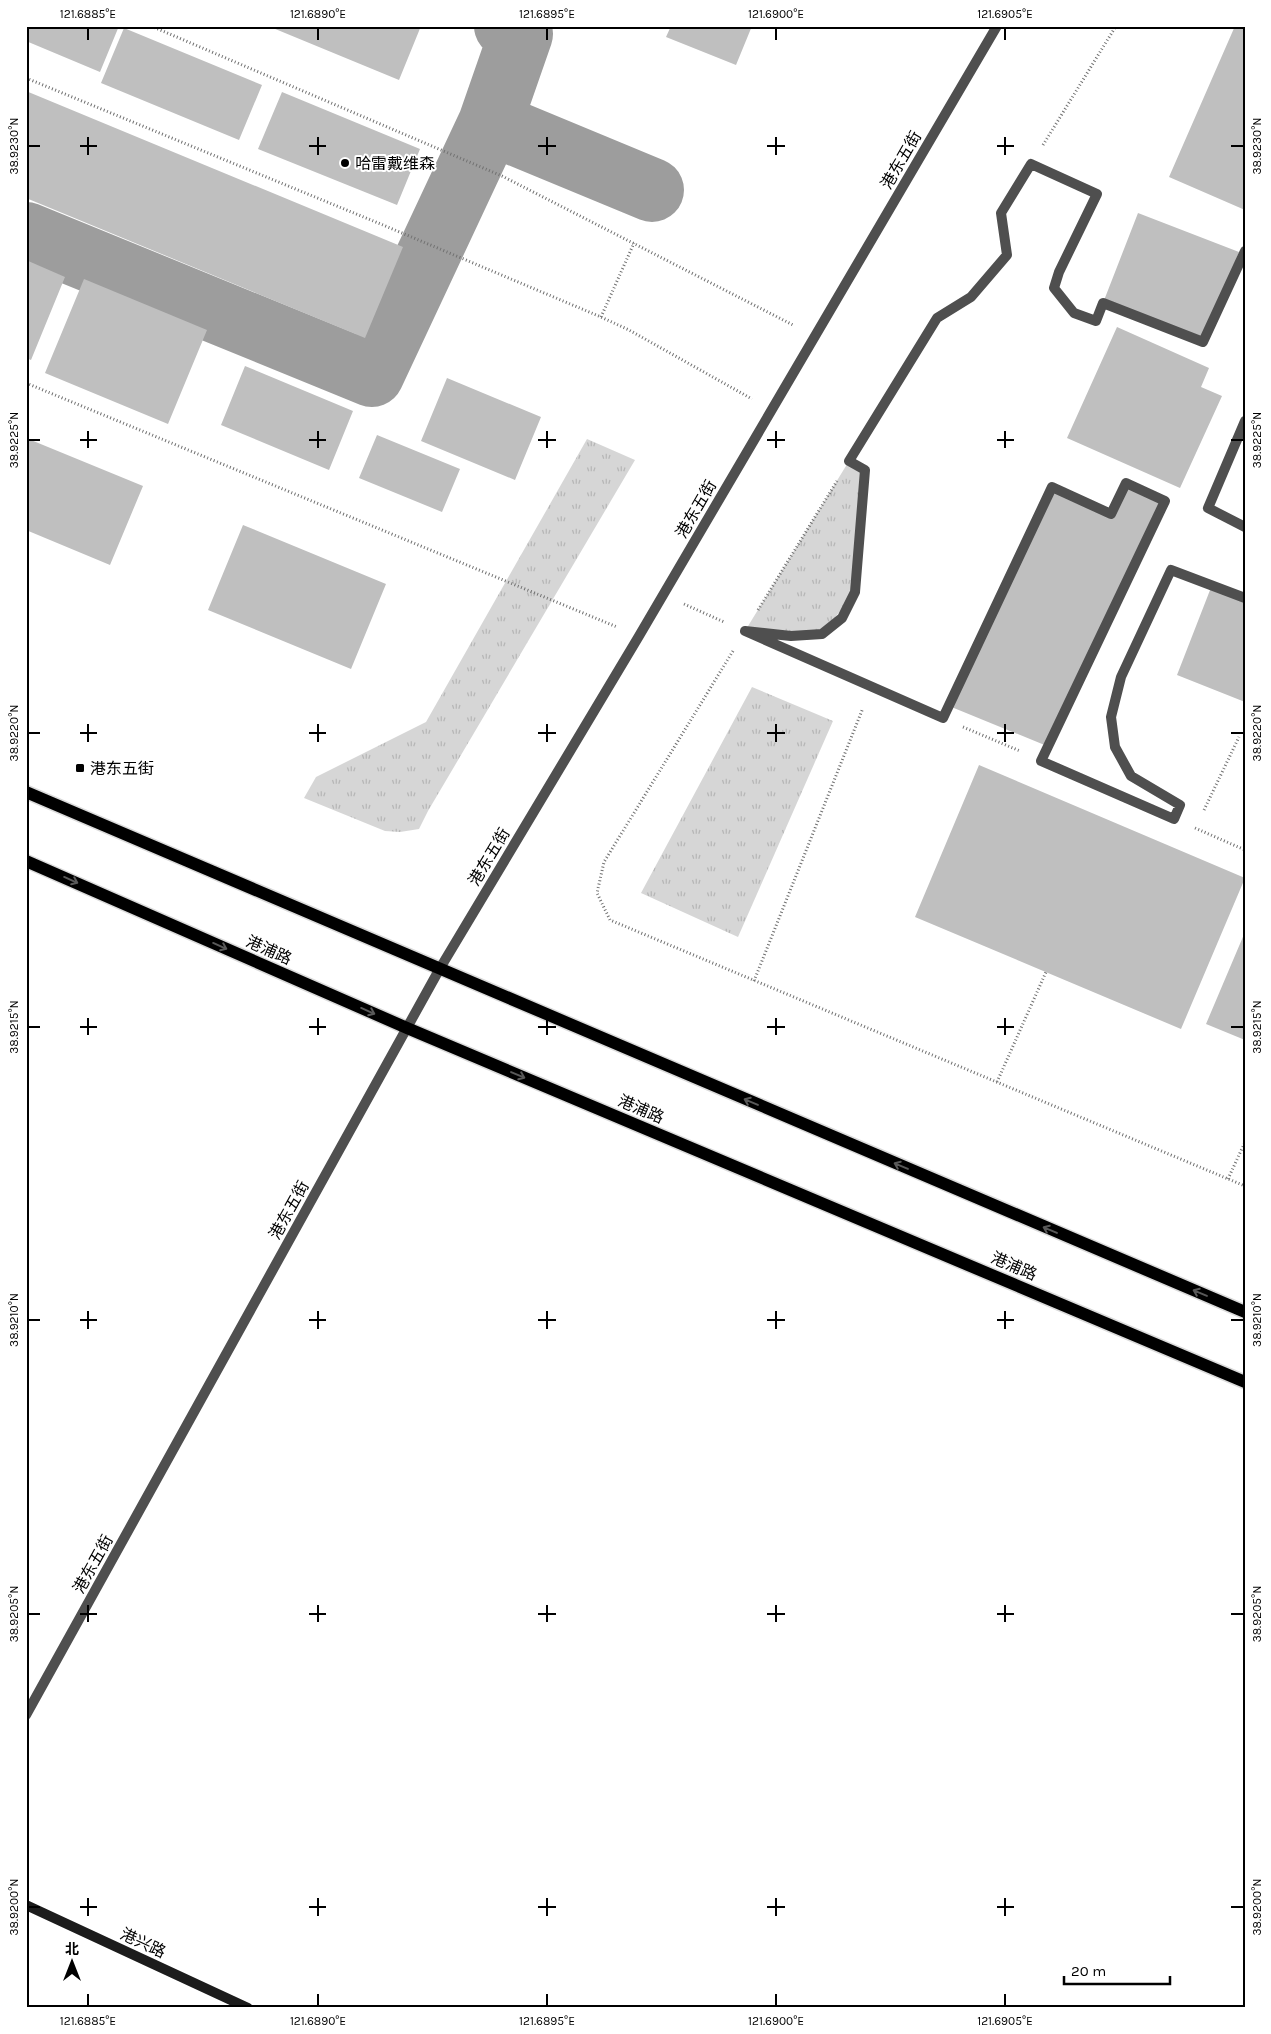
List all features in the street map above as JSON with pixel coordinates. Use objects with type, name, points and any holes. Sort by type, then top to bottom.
[{"type":"main road","points":[[26,792],[439,970],[1245,1312]]},
{"type":"main road","name":"港浦路","points":[[26,861],[408,1028],[1245,1382]]},
{"type":"main road","name":"港兴路","points":[[26,1905],[248,2008]]},
{"type":"street","name":"港东五街","points":[[26,1715],[439,970],[639,636],[997,26]]},
{"type":"street","points":[[1245,251],[1204,342],[1103,303],[1096,320],[1074,314],[1054,288],[1058,272],[1097,194],[1031,164],[1001,213],[1007,255],[972,297],[937,318],[850,461],[865,470],[855,592],[842,618],[822,634],[791,636],[745,631],[943,718],[1052,487],[1111,514],[1126,482],[1165,501],[1041,761],[1174,819],[1180,805],[1131,776],[1115,747],[1111,717],[1121,677],[1171,570],[1245,598]]},
{"type":"street","points":[[1245,421],[1208,508],[1245,527]]},
{"type":"path","points":[[151,26],[495,173],[815,336]]},
{"type":"path","points":[[26,78],[383,225],[600,317],[629,330],[772,410]]},
{"type":"path","points":[[600,317],[634,243]]},
{"type":"path","points":[[26,382],[639,636]]},
{"type":"path","points":[[754,981],[872,686]]},
{"type":"path","points":[[1203,812],[1239,737]]},
{"type":"path","points":[[1195,828],[1199,820]]},
{"type":"path","points":[[604,862],[597,893],[610,920],[1245,1186]]},
{"type":"path","points":[[997,1082],[1046,972]]},
{"type":"path","points":[[1228,1179],[1245,1142]]},
{"type":"green space","points":[[587,439],[635,460],[419,829],[400,832],[385,831],[304,798],[316,777],[426,722]]},
{"type":"green space","points":[[849,461],[865,470],[855,592],[822,634],[745,631]]},
{"type":"green space","points":[[752,687],[833,721],[738,937],[641,893]]},
{"type":"building","points":[[26,26],[119,26],[100,72],[26,41]]},
{"type":"building","points":[[268,26],[421,26],[399,80]]},
{"type":"building","points":[[671,26],[752,26],[736,65],[666,37]]},
{"type":"building","points":[[1235,26],[1245,29],[1245,210],[1169,177]]},
{"type":"building","points":[[124,28],[262,85],[239,140],[101,83]]},
{"type":"building","points":[[26,91],[403,247],[365,338],[26,198]]},
{"type":"building","points":[[282,92],[420,149],[397,205],[258,149]]},
{"type":"building","points":[[1138,213],[1239,252],[1203,342],[1103,303]]},
{"type":"building","points":[[26,260],[65,277],[31,360],[26,358]]},
{"type":"building","points":[[84,279],[207,330],[168,424],[45,373]]},
{"type":"building","points":[[1117,327],[1209,368],[1201,387],[1222,396],[1180,488],[1067,438]]},
{"type":"building","points":[[245,366],[353,411],[329,470],[221,425]]},
{"type":"building","points":[[447,378],[541,417],[515,480],[421,441]]},
{"type":"building","points":[[377,435],[460,469],[442,512],[359,478]]},
{"type":"building","points":[[26,438],[143,486],[110,565],[26,530]]},
{"type":"building","points":[[1126,483],[1165,501],[1047,746],[949,706],[1052,487],[1111,514]]},
{"type":"building","points":[[243,525],[386,584],[351,669],[208,610]]},
{"type":"building","points":[[1212,585],[1245,598],[1245,702],[1177,675]]},
{"type":"building","points":[[979,765],[1245,878],[1181,1029],[915,917]]},
{"type":"building","points":[[1245,932],[1245,1040],[1206,1024]]},
{"type":"waterway","points":[[26,234],[372,375],[490,123],[521,34],[506,26]]},
{"type":"waterway","points":[[490,123],[652,190]]},
{"type":"place","name":"哈雷戴维森","points":[[345,163]]},
{"type":"place","name":"港东五街","points":[[80,768]]}]
